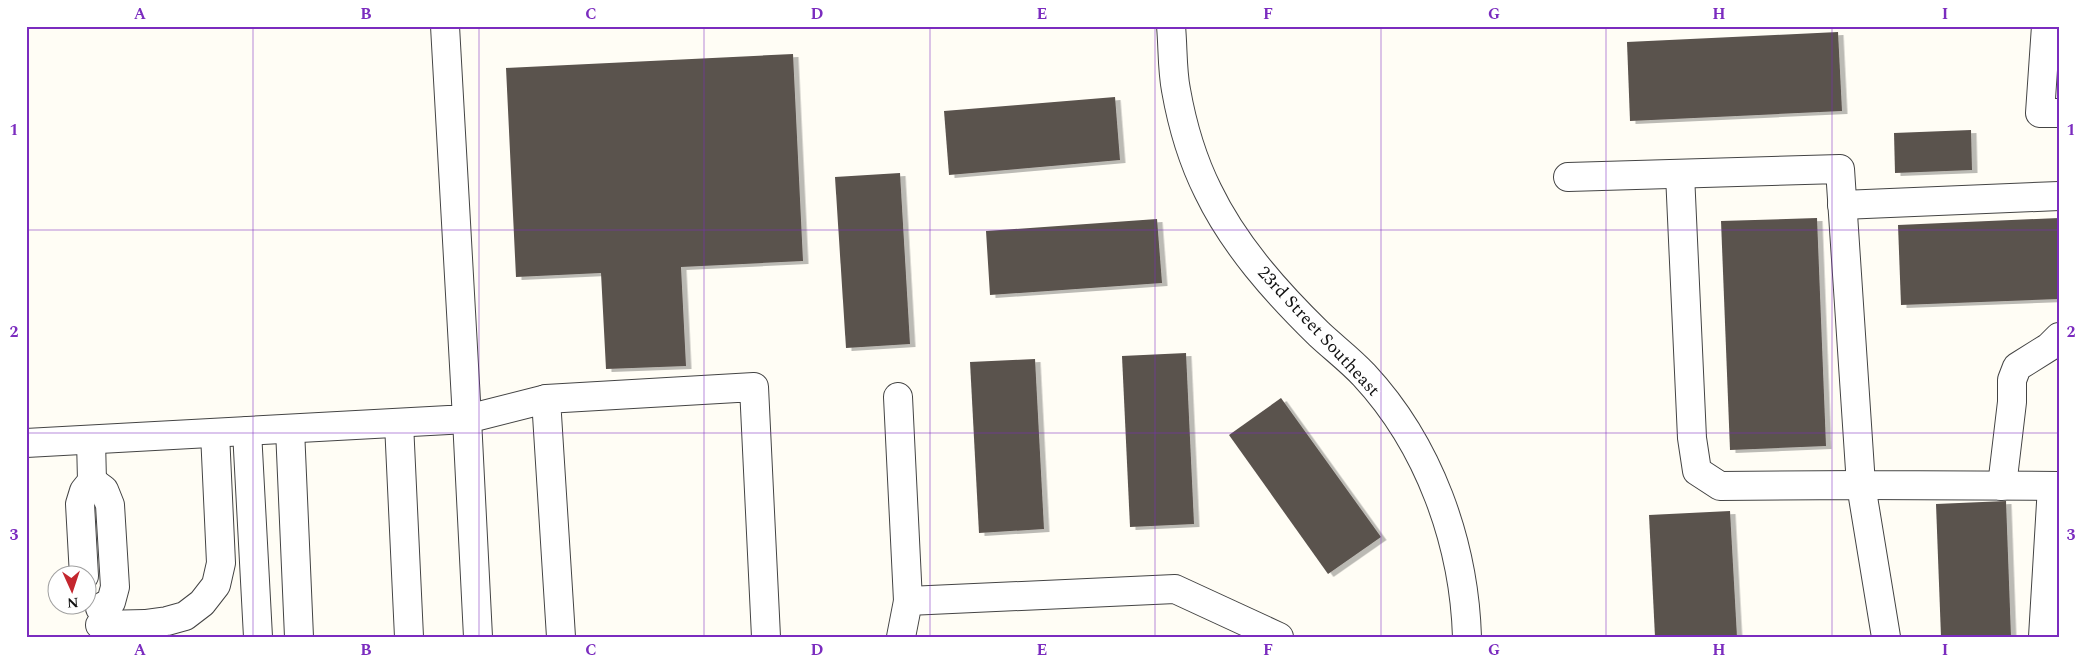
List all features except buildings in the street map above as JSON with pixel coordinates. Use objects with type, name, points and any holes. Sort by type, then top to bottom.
[{"type":"street","points":[[446,26],[478,637]]},
{"type":"street","name":"23rd Street Southeast","points":[[1171,26],[1176,89],[1187,138],[1208,191],[1239,243],[1277,291],[1364,375],[1402,424],[1435,484],[1455,542],[1466,604],[1467,637]]},
{"type":"street","points":[[2046,26],[2040,113],[2059,113]]},
{"type":"street","points":[[1568,177],[1840,169],[1861,485],[1886,637]]},
{"type":"street","points":[[1680,174],[1692,438],[1697,471],[1720,486],[2055,486],[2043,637]]},
{"type":"street","points":[[1842,204],[2059,196]]},
{"type":"street","points":[[2002,486],[2012,402],[2012,380],[2017,367],[2049,347],[2059,337]]},
{"type":"street","points":[[26,443],[467,419],[546,399],[754,387],[766,637]]},
{"type":"street","points":[[898,397],[908,601],[901,637]]},
{"type":"street","points":[[546,399],[561,637]]},
{"type":"street","points":[[399,423],[409,637]]},
{"type":"street","points":[[290,429],[299,637]]},
{"type":"street","points":[[247,431],[258,637]]},
{"type":"street","points":[[97,616],[145,624],[167,621],[185,616],[202,603],[216,585],[221,563],[215,433]]},
{"type":"street","points":[[83,566],[80,504],[84,491],[92,481],[91,440]]},
{"type":"street","points":[[92,481],[104,490],[110,505],[115,587],[111,602],[98,615]]},
{"type":"street","points":[[908,601],[1175,589],[1279,637]]}]
